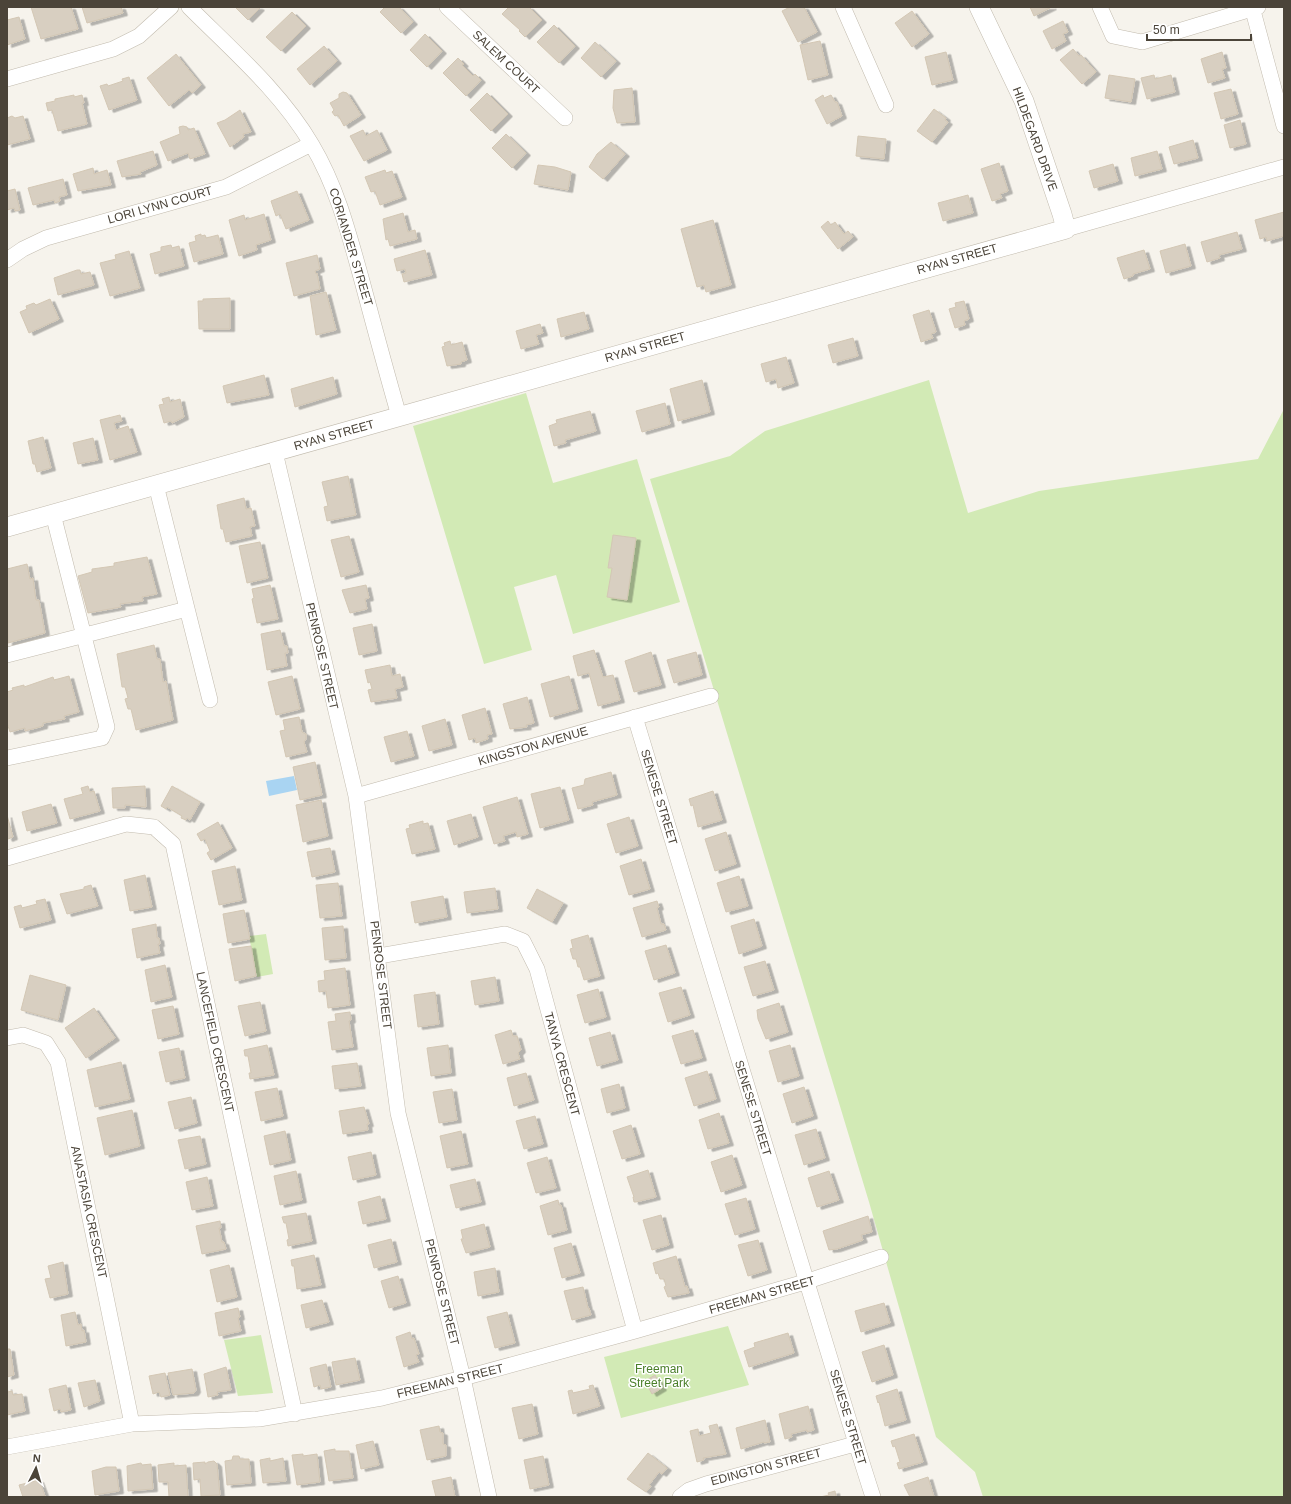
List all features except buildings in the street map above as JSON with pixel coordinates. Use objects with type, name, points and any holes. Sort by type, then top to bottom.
[{"type":"street","points":[[7,79],[113,49],[139,36],[171,7]]},
{"type":"street","name":"CORIANDER STREET","points":[[189,7],[250,67],[283,104],[311,144],[330,178],[344,216],[399,416]]},
{"type":"street","name":"SALEM COURT","points":[[447,7],[565,118]]},
{"type":"street","points":[[843,7],[886,104]]},
{"type":"street","name":"HILDEGARD DRIVE","points":[[979,7],[1024,101],[1066,229]]},
{"type":"street","points":[[1100,7],[1113,36],[1142,42],[1254,8],[1284,126]]},
{"type":"street","name":"LORI LYNN COURT","points":[[7,260],[23,249],[46,238],[226,187],[311,144]]},
{"type":"street","name":"RYAN STREET","points":[[7,527],[1284,167]]},
{"type":"street","name":"PENROSE STREET","points":[[275,452],[356,796],[379,956],[398,1113],[463,1378],[489,1497]]},
{"type":"street","points":[[156,485],[210,700]]},
{"type":"street","points":[[7,758],[102,738],[106,727],[53,514]]},
{"type":"street","points":[[7,655],[84,637],[187,609]]},
{"type":"street","name":"KINGSTON AVENUE","points":[[356,796],[710,696]]},
{"type":"street","name":"SENESE STREET","points":[[635,717],[805,1282],[873,1497]]},
{"type":"street","name":"LANCEFIELD CRESCENT","points":[[7,858],[126,824],[154,826],[173,844],[295,1414]]},
{"type":"street","name":"TANYA CRESCENT","points":[[379,956],[505,934],[523,941],[536,970],[635,1331]]},
{"type":"street","name":"ANASTASIA CRESCENT","points":[[7,1038],[23,1035],[46,1043],[58,1062],[132,1424]]},
{"type":"street","name":"FREEMAN STREET","points":[[7,1447],[132,1424],[259,1419],[382,1398],[463,1378],[635,1331],[805,1282],[882,1257]]},
{"type":"street","name":"EDINGTON STREET","points":[[680,1497],[689,1490],[706,1484],[855,1444]]},
{"type":"green space","points":[[929,380],[968,513],[1039,491],[1258,459],[1284,409],[1284,1497],[983,1497],[975,1472],[936,1437],[869,1202],[650,479],[730,456],[765,431]]},
{"type":"green space","points":[[526,393],[553,483],[637,459],[680,602],[573,634],[556,575],[514,587],[532,650],[484,664],[413,426]]},
{"type":"green space","points":[[266,934],[273,974],[257,977],[249,936]]},
{"type":"green space","name":"Freeman Street Park","points":[[728,1326],[749,1385],[621,1418],[604,1357]]},
{"type":"green space","points":[[261,1335],[273,1393],[238,1396],[224,1340]]},
{"type":"water","points":[[294,776],[297,790],[269,796],[266,781]]}]
